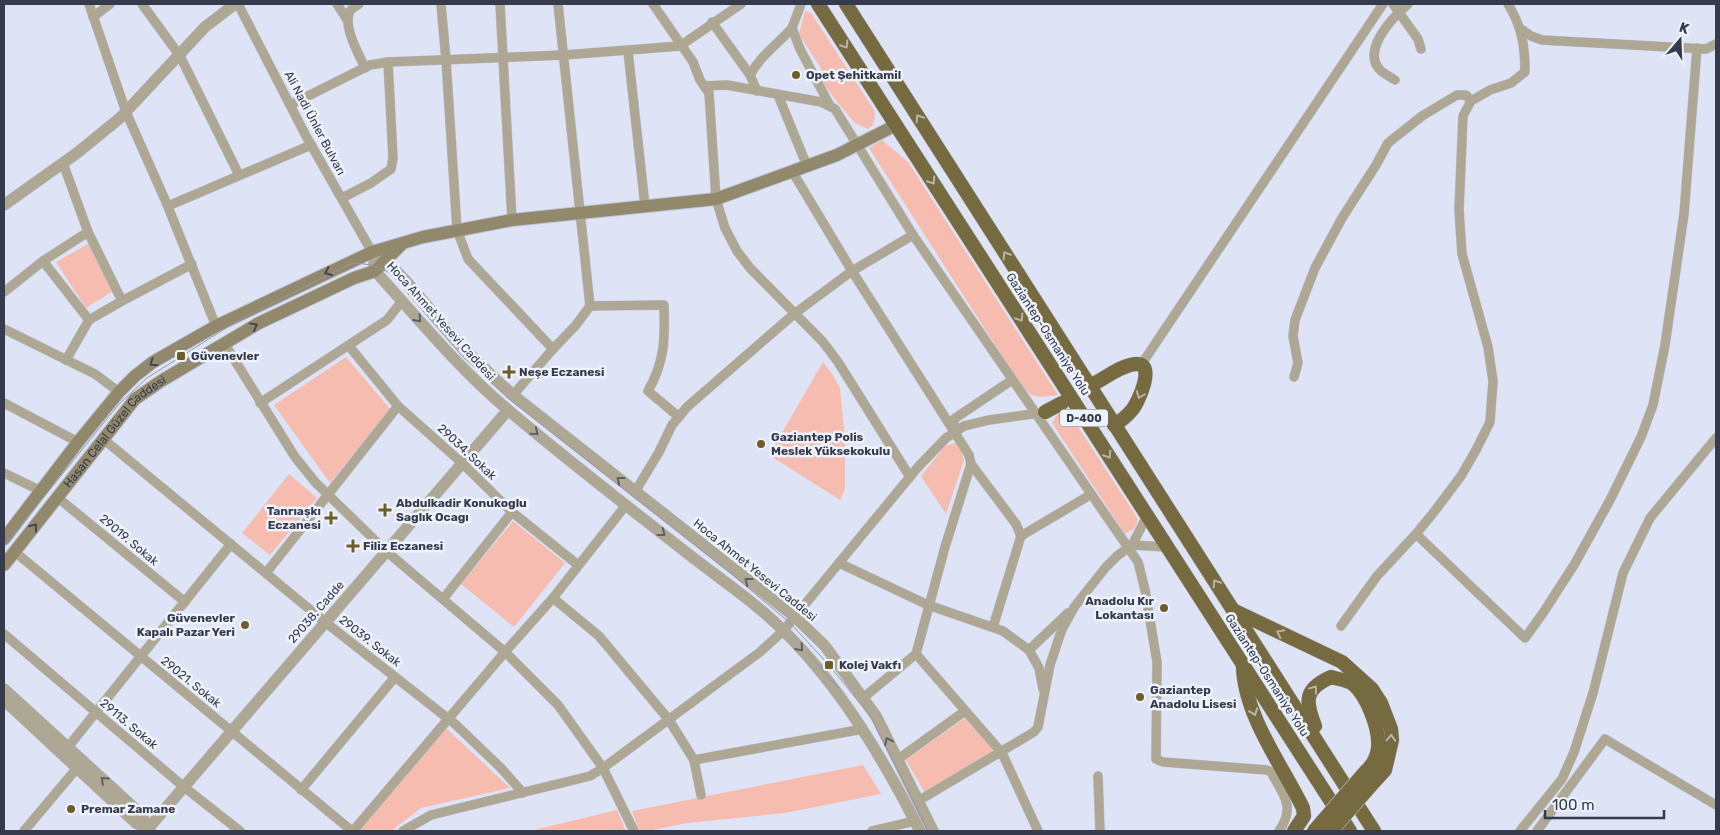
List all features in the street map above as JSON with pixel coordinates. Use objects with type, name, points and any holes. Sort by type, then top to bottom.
[{"type":"highway","name":"Gaziantep-Osmaniye Yolu","points":[[818,4],[1350,831]]},
{"type":"highway","name":"Gaziantep-Osmaniye Yolu","points":[[846,4],[1374,831]]},
{"type":"highway","points":[[1095,383],[1128,366],[1142,365],[1144,368],[1146,374],[1138,401],[1123,420],[1114,426]]},
{"type":"highway","points":[[1040,413],[1062,403]]},
{"type":"highway","points":[[1234,611],[1342,662],[1372,689],[1381,703],[1391,729],[1392,740],[1385,770],[1370,777],[1314,831]]},
{"type":"highway","points":[[1243,666],[1243,683],[1261,732],[1303,808],[1304,816],[1294,831]]},
{"type":"highway","points":[[1324,751],[1310,714],[1309,697],[1312,689],[1319,682],[1331,677],[1351,683],[1365,699],[1377,731],[1378,748],[1370,777],[1331,831]]},
{"type":"main road","name":"Hasan Celal Güzel Caddesi","points":[[4,539],[118,392],[135,376],[154,362],[216,326],[372,252],[457,230],[512,220],[716,199],[837,155],[896,125]]},
{"type":"main road","points":[[375,271],[384,260],[405,242]]},
{"type":"main road","name":"Hasan Celal Güzel Caddesi","points":[[4,565],[102,438],[135,399],[161,380],[259,323],[354,278],[375,271]]},
{"type":"street","points":[[89,4],[126,112],[168,206],[216,326]]},
{"type":"street","points":[[93,17],[110,4]]},
{"type":"street","points":[[142,4],[180,56],[239,176]]},
{"type":"street","points":[[4,205],[63,163],[126,112],[205,27],[237,4]]},
{"type":"street","name":"Ali Nadi Ünler Bulvarı","points":[[237,4],[311,145],[372,252]]},
{"type":"street","points":[[337,4],[348,20],[352,38],[365,68]]},
{"type":"street","points":[[348,20],[351,10],[359,4]]},
{"type":"street","points":[[440,4],[446,60],[457,230],[468,259],[553,348]]},
{"type":"street","points":[[500,4],[512,220]]},
{"type":"street","points":[[513,395],[553,348],[576,325],[590,306],[558,4]]},
{"type":"street","points":[[653,4],[680,46],[693,62],[709,93],[716,199],[725,228],[737,252],[750,268],[823,342],[838,362],[910,477]]},
{"type":"street","points":[[290,105],[370,65],[388,62],[564,55],[680,46],[712,22],[741,4]]},
{"type":"street","points":[[750,75],[756,64],[792,28],[801,4]]},
{"type":"street","points":[[1142,365],[1382,4]]},
{"type":"street","points":[[1395,80],[1380,70],[1374,52],[1382,32],[1396,8],[1408,4]]},
{"type":"street","points":[[1342,626],[1377,576],[1416,534],[1461,476],[1490,422],[1493,382],[1488,347],[1462,254],[1459,219],[1463,116],[1471,101],[1490,90],[1511,83],[1524,72],[1525,50],[1521,29],[1508,4]]},
{"type":"street","points":[[1396,8],[1418,39],[1421,49]]},
{"type":"street","points":[[712,22],[750,75],[757,91]]},
{"type":"street","points":[[792,28],[800,49],[829,104],[835,109],[913,235],[1012,380],[1040,413],[1090,495],[1130,546],[1138,562],[1145,590],[1157,662],[1156,759],[1164,762],[1267,770],[1271,772],[1288,804],[1287,816],[1280,831]]},
{"type":"street","points":[[1521,29],[1531,36],[1542,40],[1706,49],[1716,44]]},
{"type":"street","points":[[1416,534],[1525,638],[1574,565],[1610,500],[1641,437],[1658,382],[1684,214],[1697,48]]},
{"type":"street","points":[[628,51],[645,206]]},
{"type":"street","points":[[342,198],[391,169],[393,158],[388,62]]},
{"type":"street","points":[[704,86],[727,85],[829,104]]},
{"type":"street","points":[[1294,377],[1298,363],[1293,336],[1295,320],[1312,276],[1342,218],[1388,144],[1422,116],[1457,95],[1466,94],[1471,101]]},
{"type":"street","points":[[778,95],[807,166]]},
{"type":"street","points":[[168,206],[311,145]]},
{"type":"street","points":[[63,163],[88,232],[122,301]]},
{"type":"street","points":[[792,171],[852,271],[969,455],[971,464],[1016,524],[1021,536],[993,627]]},
{"type":"street","points":[[4,292],[43,261],[88,232]]},
{"type":"street","points":[[635,492],[659,452],[672,425],[687,407],[794,314],[852,271],[913,235]]},
{"type":"street","name":"Hoca Ahmet Yesevi Caddesi","points":[[372,252],[384,260],[476,361],[513,395],[795,617],[825,646],[876,716],[933,831]]},
{"type":"street","name":"Hoca Ahmet Yesevi Caddesi","points":[[372,252],[375,271],[486,391],[762,612],[798,646],[863,729],[886,766],[918,826]]},
{"type":"street","points":[[43,261],[89,320]]},
{"type":"street","points":[[66,360],[89,320],[192,264]]},
{"type":"street","points":[[260,403],[387,320],[402,301]]},
{"type":"street","points":[[590,306],[664,305],[665,333],[662,360],[648,391],[679,417]]},
{"type":"street","points":[[4,330],[95,374],[118,392]]},
{"type":"street","points":[[224,343],[295,457],[316,483],[386,551],[505,652],[558,705],[603,768],[634,831]]},
{"type":"street","name":"29034. Sokak","points":[[349,346],[398,406],[462,463],[512,512],[578,565]]},
{"type":"street","points":[[954,432],[954,419],[1012,380]]},
{"type":"street","points":[[4,403],[78,442]]},
{"type":"street","points":[[266,573],[398,406]]},
{"type":"street","name":"29038. Cadde","points":[[148,830],[508,410]]},
{"type":"street","points":[[403,831],[431,815],[590,776],[603,768],[760,652],[783,631],[910,477],[946,438],[964,426],[989,420],[1040,413]]},
{"type":"street","name":"29039. Sokak","points":[[102,438],[326,622],[448,718],[500,767],[524,793]]},
{"type":"street","points":[[1520,831],[1562,779],[1574,752],[1593,693],[1622,574],[1630,556],[1650,518],[1716,438]]},
{"type":"street","points":[[863,698],[916,654],[928,605],[971,464]]},
{"type":"street","points":[[4,472],[42,490]]},
{"type":"street","points":[[1021,536],[1090,495]]},
{"type":"street","name":"29019. Sokak","points":[[57,497],[185,602]]},
{"type":"street","points":[[352,831],[553,598],[626,504]]},
{"type":"street","points":[[443,599],[512,512]]},
{"type":"street","points":[[1029,650],[1075,606],[1106,567],[1130,546],[1147,516]]},
{"type":"street","points":[[68,747],[231,544]]},
{"type":"street","points":[[1130,546],[1167,547]]},
{"type":"street","name":"29021. Sokak","points":[[15,552],[232,730],[300,790],[352,831]]},
{"type":"street","points":[[840,563],[928,605],[1003,631],[1029,650],[1039,668],[1044,695]]},
{"type":"street","points":[[553,598],[598,636],[669,720],[694,760],[701,795]]},
{"type":"street","points":[[918,802],[1034,732],[1038,727],[1050,665],[1062,629],[1075,606]]},
{"type":"street","name":"29113. Sokak","points":[[4,634],[184,787],[240,831]]},
{"type":"street","points":[[916,654],[1002,753],[1038,831]]},
{"type":"street","points":[[300,790],[395,677]]},
{"type":"street","points":[[4,689],[142,815],[148,830]]},
{"type":"street","points":[[4,700],[136,823],[148,830]]},
{"type":"street","points":[[897,760],[965,711]]},
{"type":"street","points":[[694,760],[863,729]]},
{"type":"street","points":[[1537,831],[1605,739],[1716,806]]},
{"type":"street","points":[[24,831],[77,768]]},
{"type":"street","points":[[1098,776],[1100,831]]},
{"type":"street","points":[[872,831],[918,826]]},
{"type":"shaded area","points":[[805,11],[811,13],[874,110],[873,125],[868,129],[855,123],[820,79],[825,75],[799,34]]},
{"type":"shaded area","points":[[882,140],[908,162],[1058,395],[1037,397],[1032,395],[1015,376],[869,148]]},
{"type":"shaded area","points":[[90,243],[113,291],[86,308],[56,262]]},
{"type":"shaded area","points":[[346,357],[390,409],[330,483],[274,405]]},
{"type":"shaded area","points":[[823,362],[840,388],[845,440],[845,489],[840,500],[769,455]]},
{"type":"shaded area","points":[[1066,408],[1138,519],[1135,528],[1125,534],[1052,423],[1057,415]]},
{"type":"shaded area","points":[[955,443],[959,446],[964,460],[946,514],[921,476],[945,446]]},
{"type":"shaded area","points":[[289,474],[317,498],[270,555],[242,533]]},
{"type":"shaded area","points":[[513,521],[565,563],[514,627],[461,584]]},
{"type":"shaded area","points":[[965,718],[993,749],[990,755],[925,793],[906,760]]},
{"type":"shaded area","points":[[446,728],[510,788],[421,808],[391,831],[363,831],[359,828]]},
{"type":"shaded area","points":[[863,765],[881,794],[785,813],[687,823],[648,831],[639,831],[632,811]]},
{"type":"shaded area","points":[[617,810],[626,831],[530,831]]},
{"type":"tunnel","points":[[1062,403],[1095,383]]},
{"type":"tram line","points":[[4,546],[119,404],[147,378],[234,323],[350,264],[366,264],[376,267],[391,274],[462,356],[509,399],[734,576],[790,623],[829,665],[871,717],[928,831]]},
{"type":"tram line","points":[[807,652],[838,688]]},
{"type":"place","name":"Opet Şehitkamil","points":[[796,75]]},
{"type":"place","name":"Güvenevler","points":[[181,356]]},
{"type":"place","name":"Neşe Eczanesi","points":[[509,372]]},
{"type":"place","name":"Gaziantep Polis Meslek Yüksekokulu","points":[[761,444]]},
{"type":"place","name":"Abdulkadir Konukoglu Saglık Ocagı","points":[[385,510]]},
{"type":"place","name":"Tanrıaşkı Eczanesi","points":[[331,518]]},
{"type":"place","name":"Filiz Eczanesi","points":[[353,546]]},
{"type":"place","name":"Anadolu Kır Lokantası","points":[[1164,608]]},
{"type":"place","name":"Güvenevler Kapalı Pazar Yeri","points":[[245,625]]},
{"type":"place","name":"Kolej Vakfı","points":[[829,665]]},
{"type":"place","name":"Gaziantep Anadolu Lisesi","points":[[1140,697]]},
{"type":"place","name":"Premar Zamane","points":[[71,809]]}]
